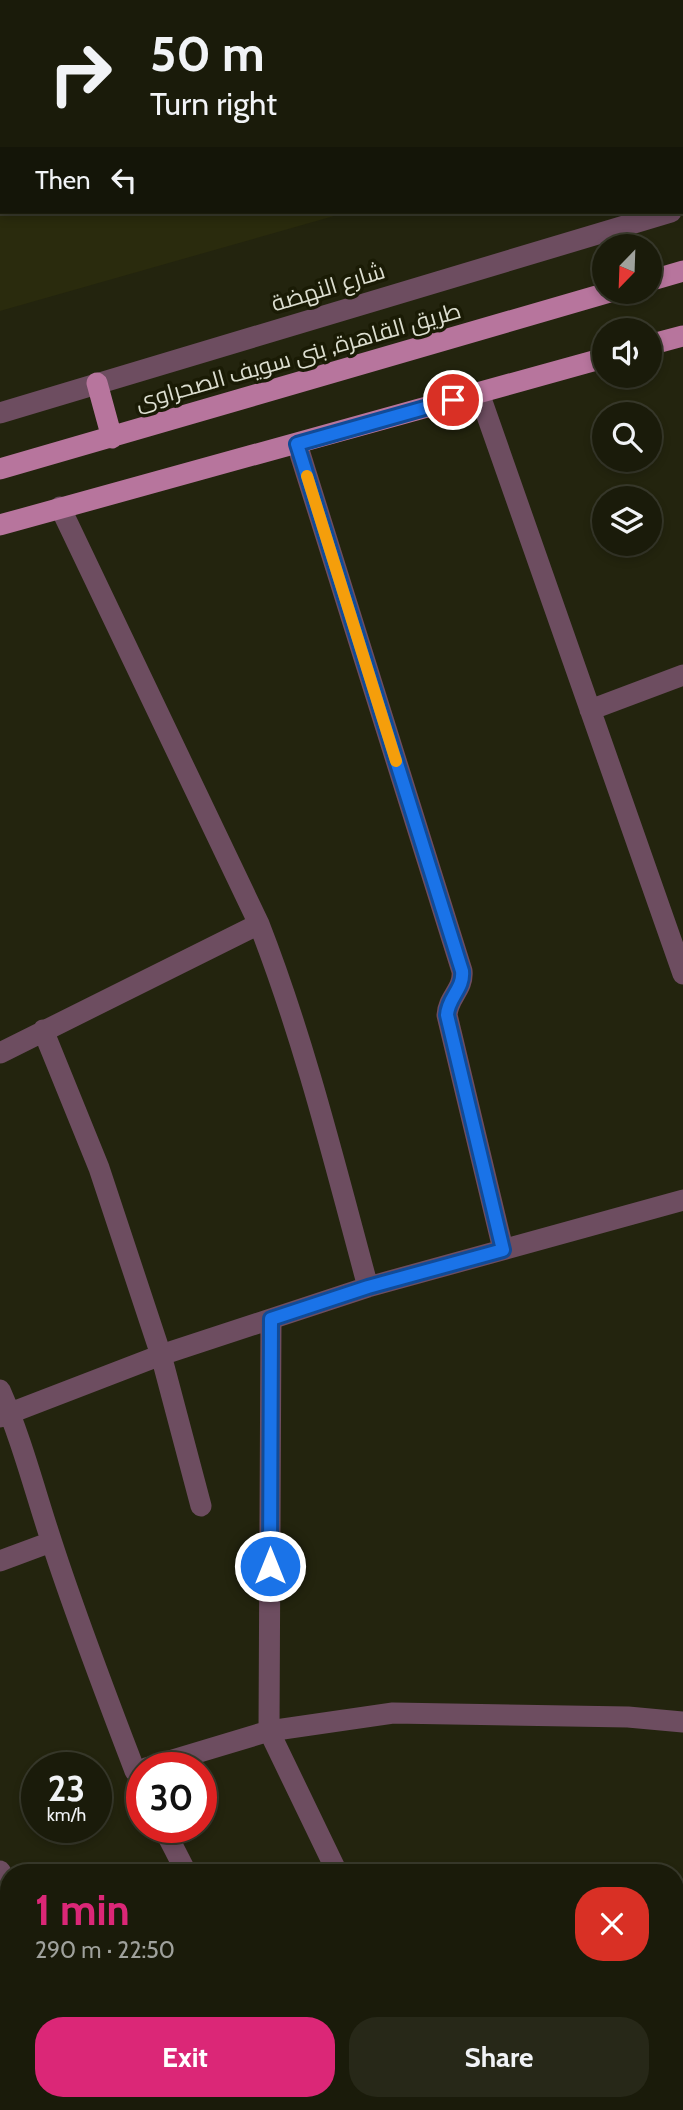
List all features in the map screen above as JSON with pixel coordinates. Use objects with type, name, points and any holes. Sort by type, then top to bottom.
[{"type":"main road","points":[[662,277],[683,271]]},
{"type":"main road","name":"طريق القاهرة, بنى سويف الصحراوى","points":[[0,469],[592,297]]},
{"type":"main road","points":[[662,342],[683,336]]},
{"type":"main road","points":[[0,525],[592,361]]},
{"type":"main road","points":[[97,383],[112,438]]},
{"type":"street","name":"شارع النهضة","points":[[0,413],[664,214]]},
{"type":"street","points":[[479,393],[683,974]]},
{"type":"street","points":[[297,444],[462,971],[462,986],[447,1007],[447,1015],[503,1250]]},
{"type":"street","points":[[60,507],[259,924],[304,1052],[368,1287]]},
{"type":"street","points":[[590,710],[683,675]]},
{"type":"street","points":[[0,1053],[259,924]]},
{"type":"street","points":[[43,1030],[99,1168],[161,1354],[201,1506]]},
{"type":"street","points":[[5,1415],[161,1354],[368,1287],[683,1200]]},
{"type":"street","points":[[271,1319],[269,1731],[333,1864]]},
{"type":"street","points":[[0,1390],[5,1415],[99,1679],[132,1752]]},
{"type":"street","points":[[0,1561],[51,1542]]},
{"type":"street","points":[[205,1752],[269,1731],[393,1713],[628,1717],[683,1722]]},
{"type":"street","points":[[171,1843],[182,1864]]},
{"type":"shaded area","points":[[0,214],[341,214],[0,311]]},
{"type":"slow traffic","points":[[307,476],[396,761]]},
{"type":"route","points":[[270,1566],[271,1319],[368,1287],[503,1250],[447,1015],[447,1007],[462,986],[462,971],[297,444],[453,400]]}]
